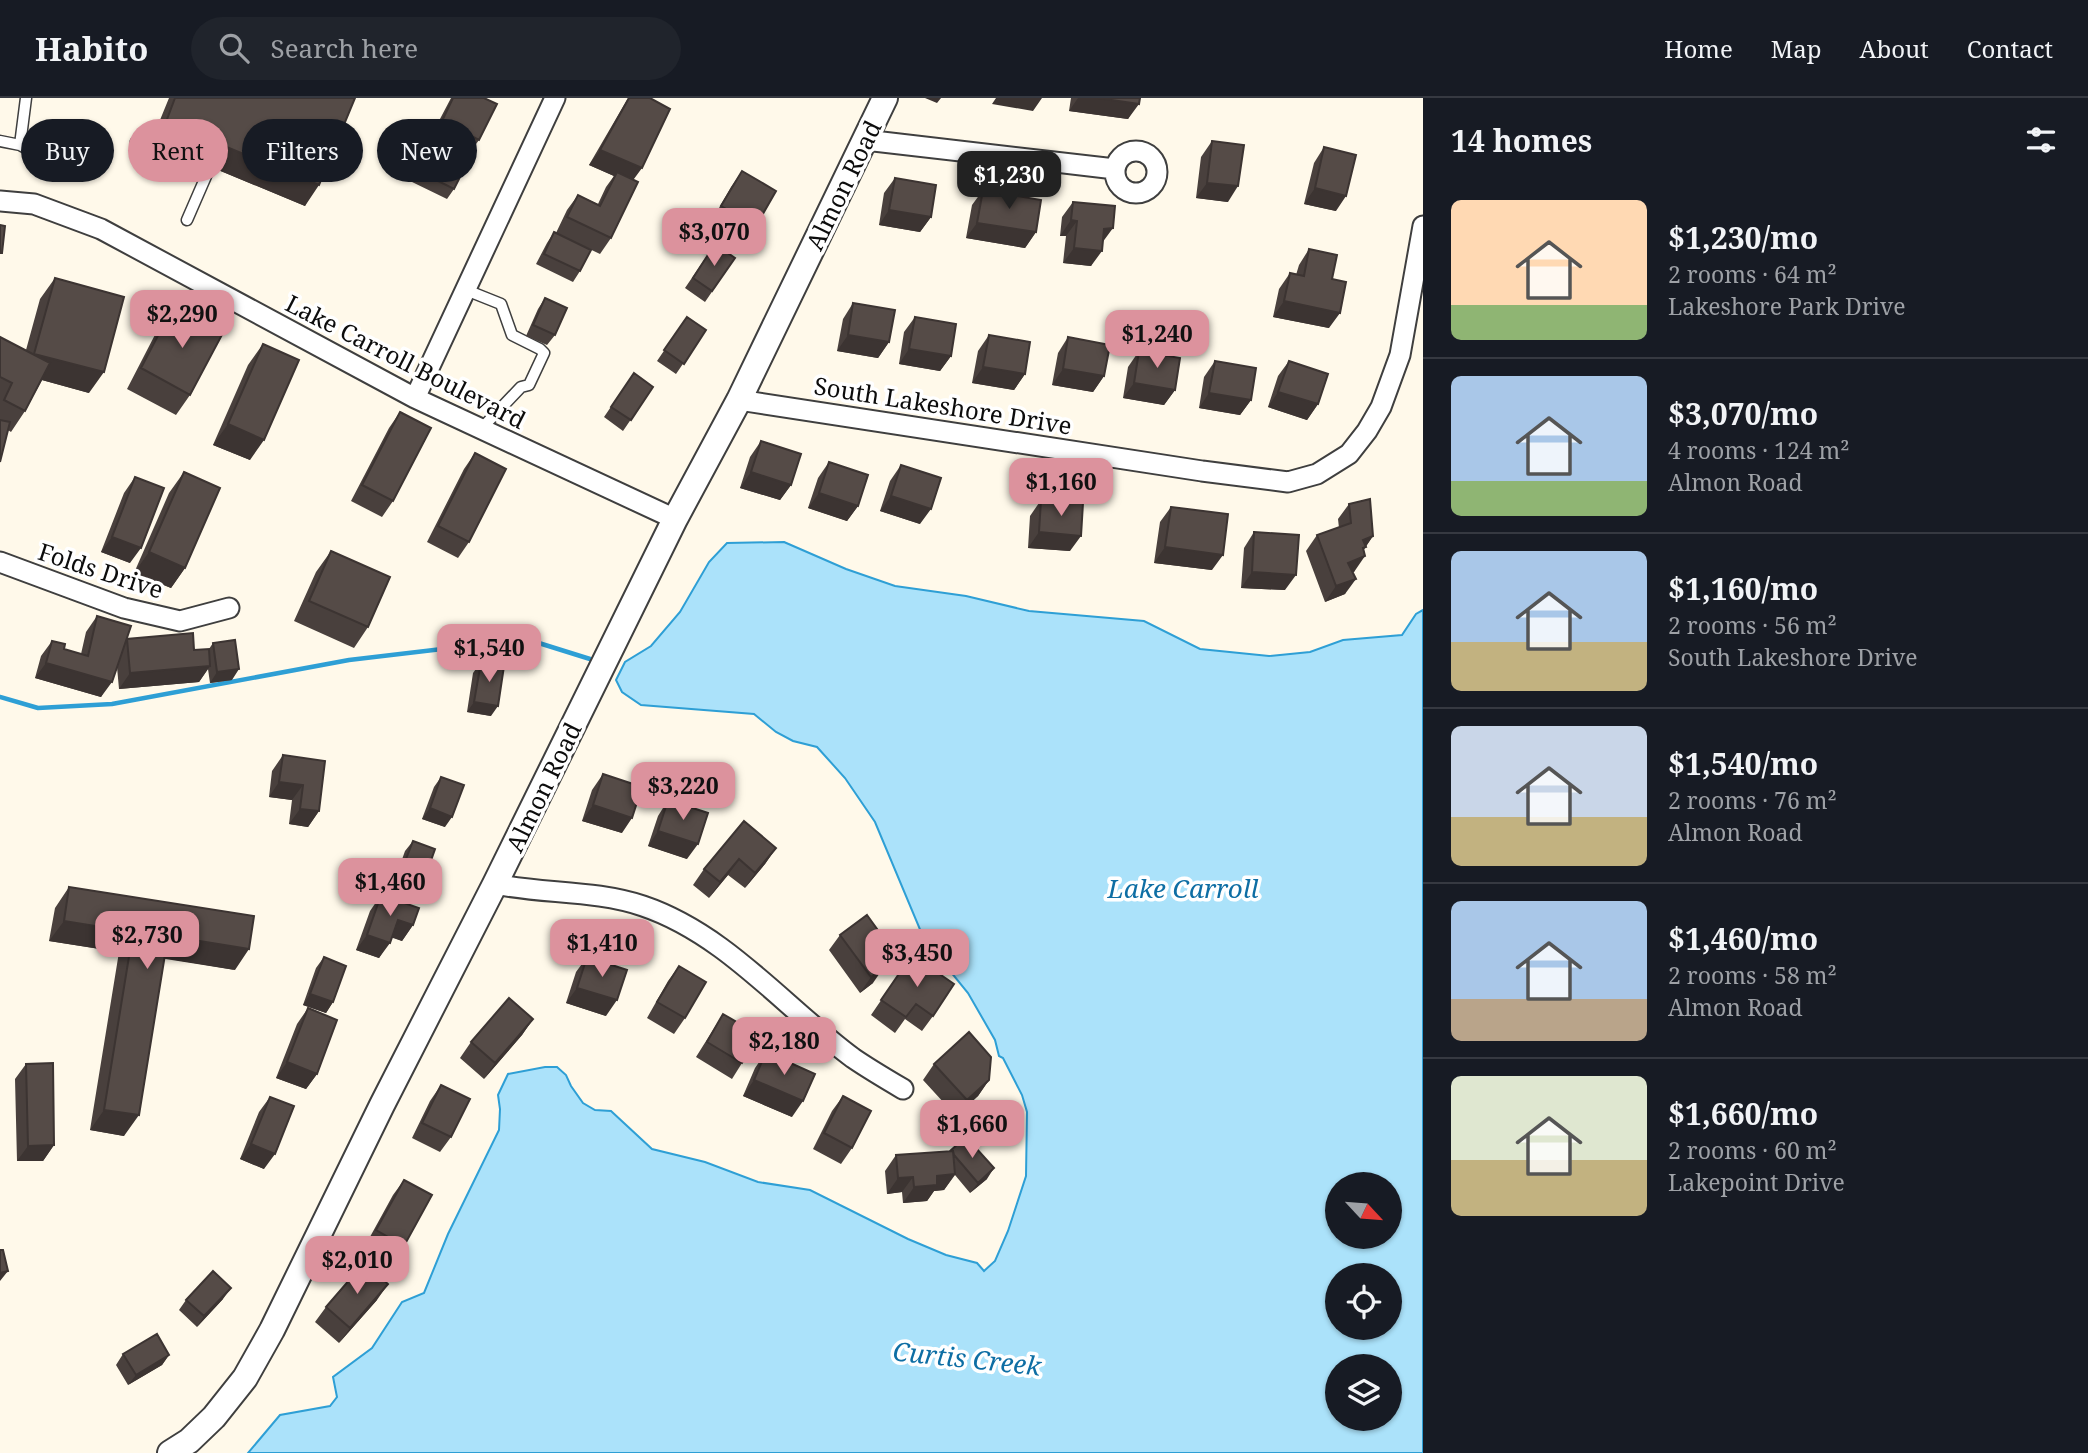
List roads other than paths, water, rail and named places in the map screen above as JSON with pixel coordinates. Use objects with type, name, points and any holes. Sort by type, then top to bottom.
[{"type":"street","points":[[415,398],[555,98]]},
{"type":"street","name":"Almon Road","points":[[170,1453],[189,1441],[214,1417],[245,1378],[272,1330],[675,519],[739,400],[885,98]]},
{"type":"street","points":[[865,140],[1115,169]]},
{"type":"street","name":"Lake Carroll Boulevard","points":[[0,201],[34,204],[101,229],[415,398],[675,519]]},
{"type":"street","name":"South Lakeshore Drive","points":[[739,400],[1288,482],[1317,474],[1349,454],[1381,407],[1400,355],[1423,226]]},
{"type":"street","name":"Folds Drive","points":[[0,562],[124,608],[180,621],[229,608]]},
{"type":"street","points":[[495,884],[518,889],[600,897],[640,905],[674,918],[730,954],[853,1057],[903,1090]]},
{"type":"lane","points":[[0,141],[20,145],[26,98]]},
{"type":"lane","points":[[187,220],[204,182]]},
{"type":"lane","points":[[466,289],[501,304],[512,335],[544,353],[529,385],[521,387],[481,429]]},
{"type":"water","name":"Lake Carroll","points":[[784,542],[846,569],[895,586],[966,596],[1029,611],[1144,621],[1200,649],[1269,656],[1310,652],[1343,640],[1402,635],[1416,614],[1423,610],[1423,1453],[248,1453],[280,1415],[330,1406],[337,1397],[333,1377],[372,1348],[402,1302],[424,1293],[448,1234],[499,1130],[498,1095],[508,1074],[557,1067],[566,1075],[583,1103],[595,1110],[611,1111],[652,1149],[705,1162],[758,1182],[810,1190],[908,1239],[946,1255],[977,1263],[984,1271],[995,1261],[1026,1176],[1027,1112],[1022,1095],[1003,1058],[999,1056],[995,1040],[968,993],[924,939],[875,822],[845,778],[817,747],[793,741],[776,732],[754,714],[641,705],[622,692],[616,680],[625,662],[651,646],[680,612],[709,562],[727,543]]},
{"type":"waterway","points":[[0,697],[38,708],[112,704],[349,660],[526,639],[590,659]]},
{"type":"water label","name":"Curtis Creek","points":[[967,1358]]}]
